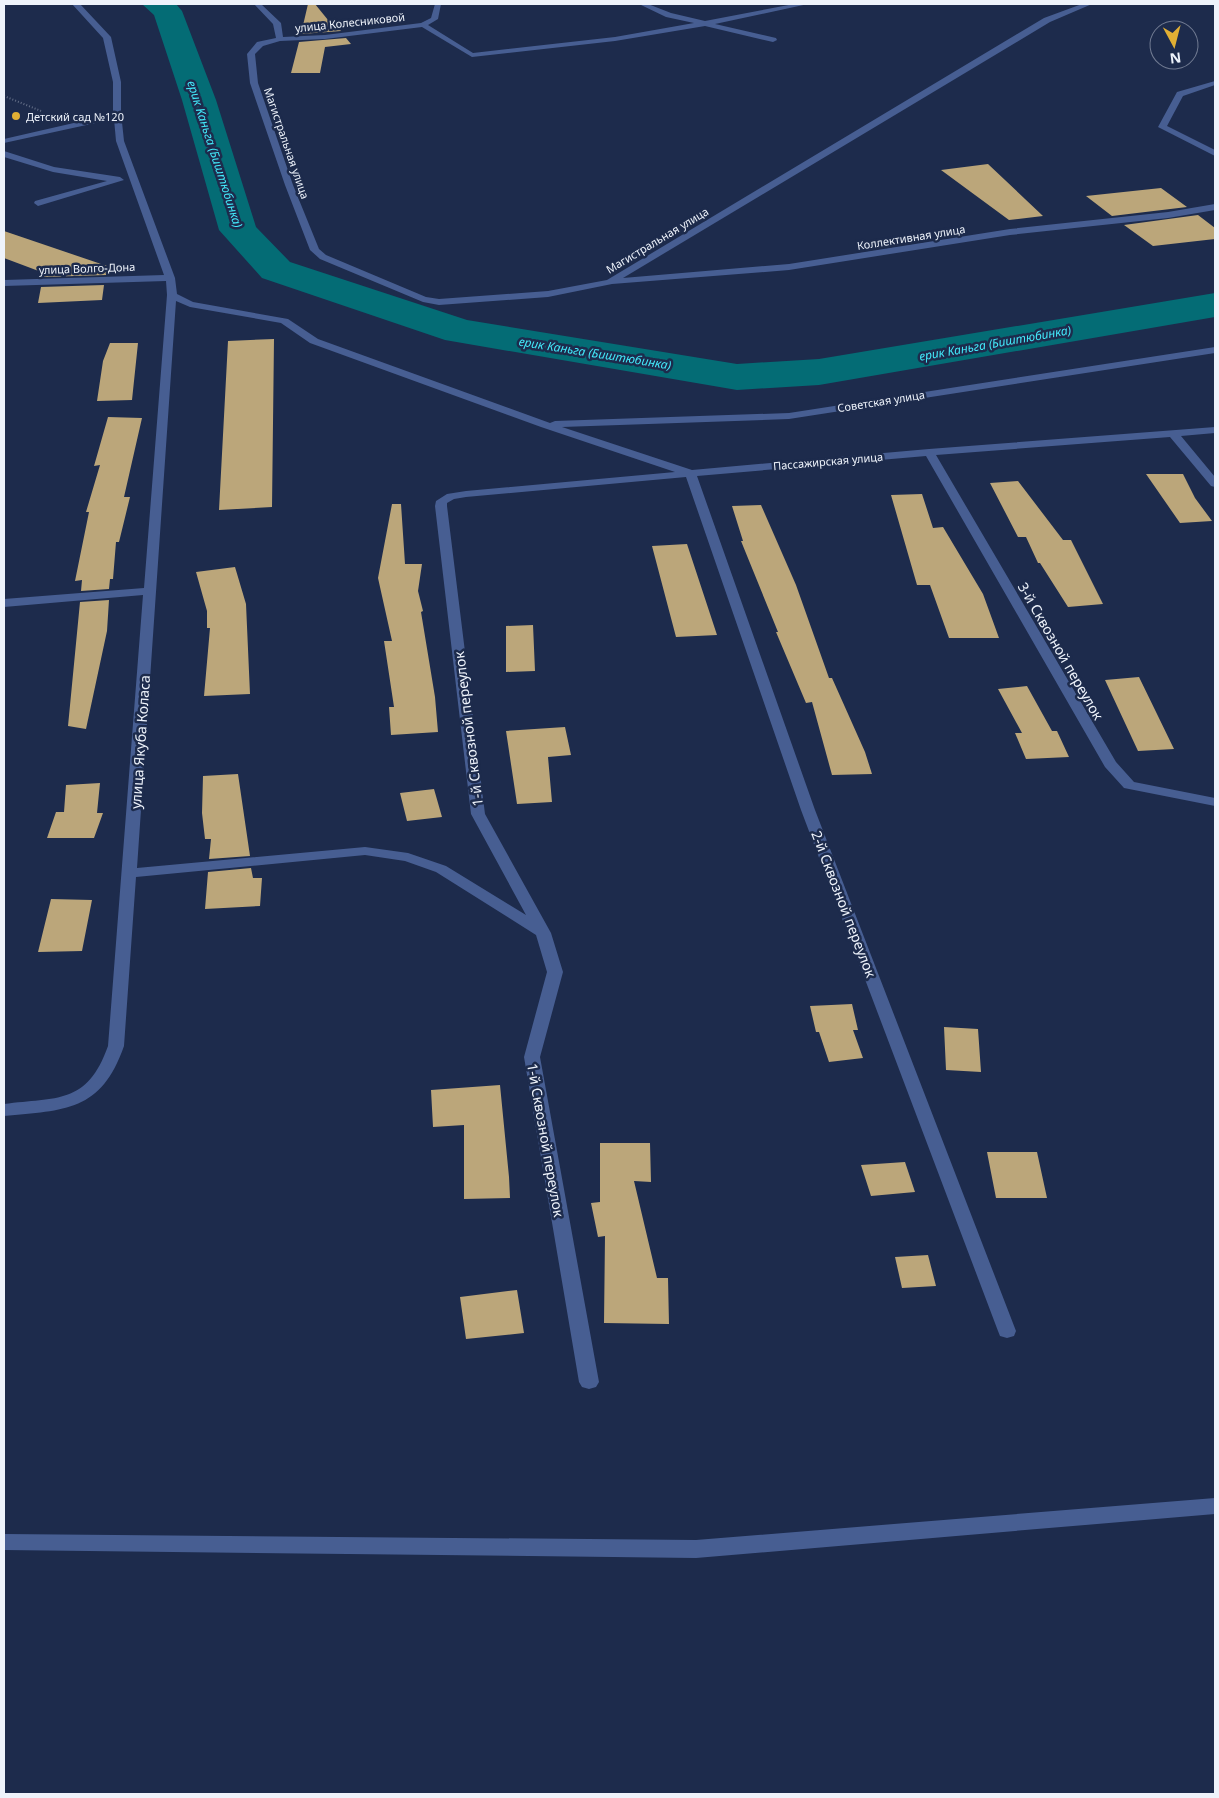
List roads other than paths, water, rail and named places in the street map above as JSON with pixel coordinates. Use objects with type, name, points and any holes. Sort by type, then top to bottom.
[{"type":"street","name":"улица Якуба Коласа","points":[[4,1110],[70,1102],[96,1085],[109,1066],[116,1046],[172,295],[170,278],[120,141],[117,116],[117,82],[106,37],[76,4]]},
{"type":"street","points":[[256,4],[277,22],[280,39]]},
{"type":"street","name":"улица Колесниковой","points":[[280,39],[325,38],[423,25],[434,19],[440,4]]},
{"type":"street","points":[[642,4],[669,15],[773,40]]},
{"type":"street","points":[[423,25],[472,55],[615,39],[804,4]]},
{"type":"street","name":"Магистральная улица","points":[[280,39],[260,44],[254,49],[252,54],[254,83],[289,185],[318,254],[423,299],[439,302],[548,294],[610,282],[1046,20],[1088,4]]},
{"type":"street","points":[[1215,82],[1180,94],[1162,127],[1215,154]]},
{"type":"street","points":[[4,141],[117,116]]},
{"type":"street","points":[[4,154],[53,169],[120,180]]},
{"type":"street","points":[[38,203],[133,178]]},
{"type":"street","name":"Коллективная улица","points":[[610,282],[789,268],[1010,232],[1168,215],[1215,207]]},
{"type":"street","name":"улица Волго-Дона","points":[[4,284],[170,278]]},
{"type":"street","points":[[172,295],[190,304],[284,321],[314,341],[545,425],[690,473]]},
{"type":"street","name":"Советская улица","points":[[545,425],[788,416],[1215,350]]},
{"type":"street","name":"Пассажирская улица","points":[[442,500],[451,496],[466,494],[690,473],[1215,430]]},
{"type":"street","points":[[1174,434],[1215,484]]},
{"type":"street","name":"3-й Сквозной переулок","points":[[929,452],[1110,764],[1129,785],[1215,802]]},
{"type":"street","name":"2-й Сквозной переулок","points":[[690,473],[808,810],[1006,1331]]},
{"type":"street","name":"1-й Сквозной переулок","points":[[442,500],[441,506],[478,814],[543,933],[555,972],[532,1057],[589,1382]]},
{"type":"street","points":[[4,603],[151,590]]},
{"type":"street","points":[[130,873],[365,851],[408,857],[441,869],[543,933]]},
{"type":"street","points":[[4,1542],[696,1548],[1215,1506]]},
{"type":"waterway","name":"ерик Каньга (Биштюбинка)","points":[[157,4],[167,11],[199,100],[238,230],[276,270],[460,331],[737,377],[819,372],[1215,305]]},
{"type":"place","name":"Детский сад №120","points":[[16,116]]}]
